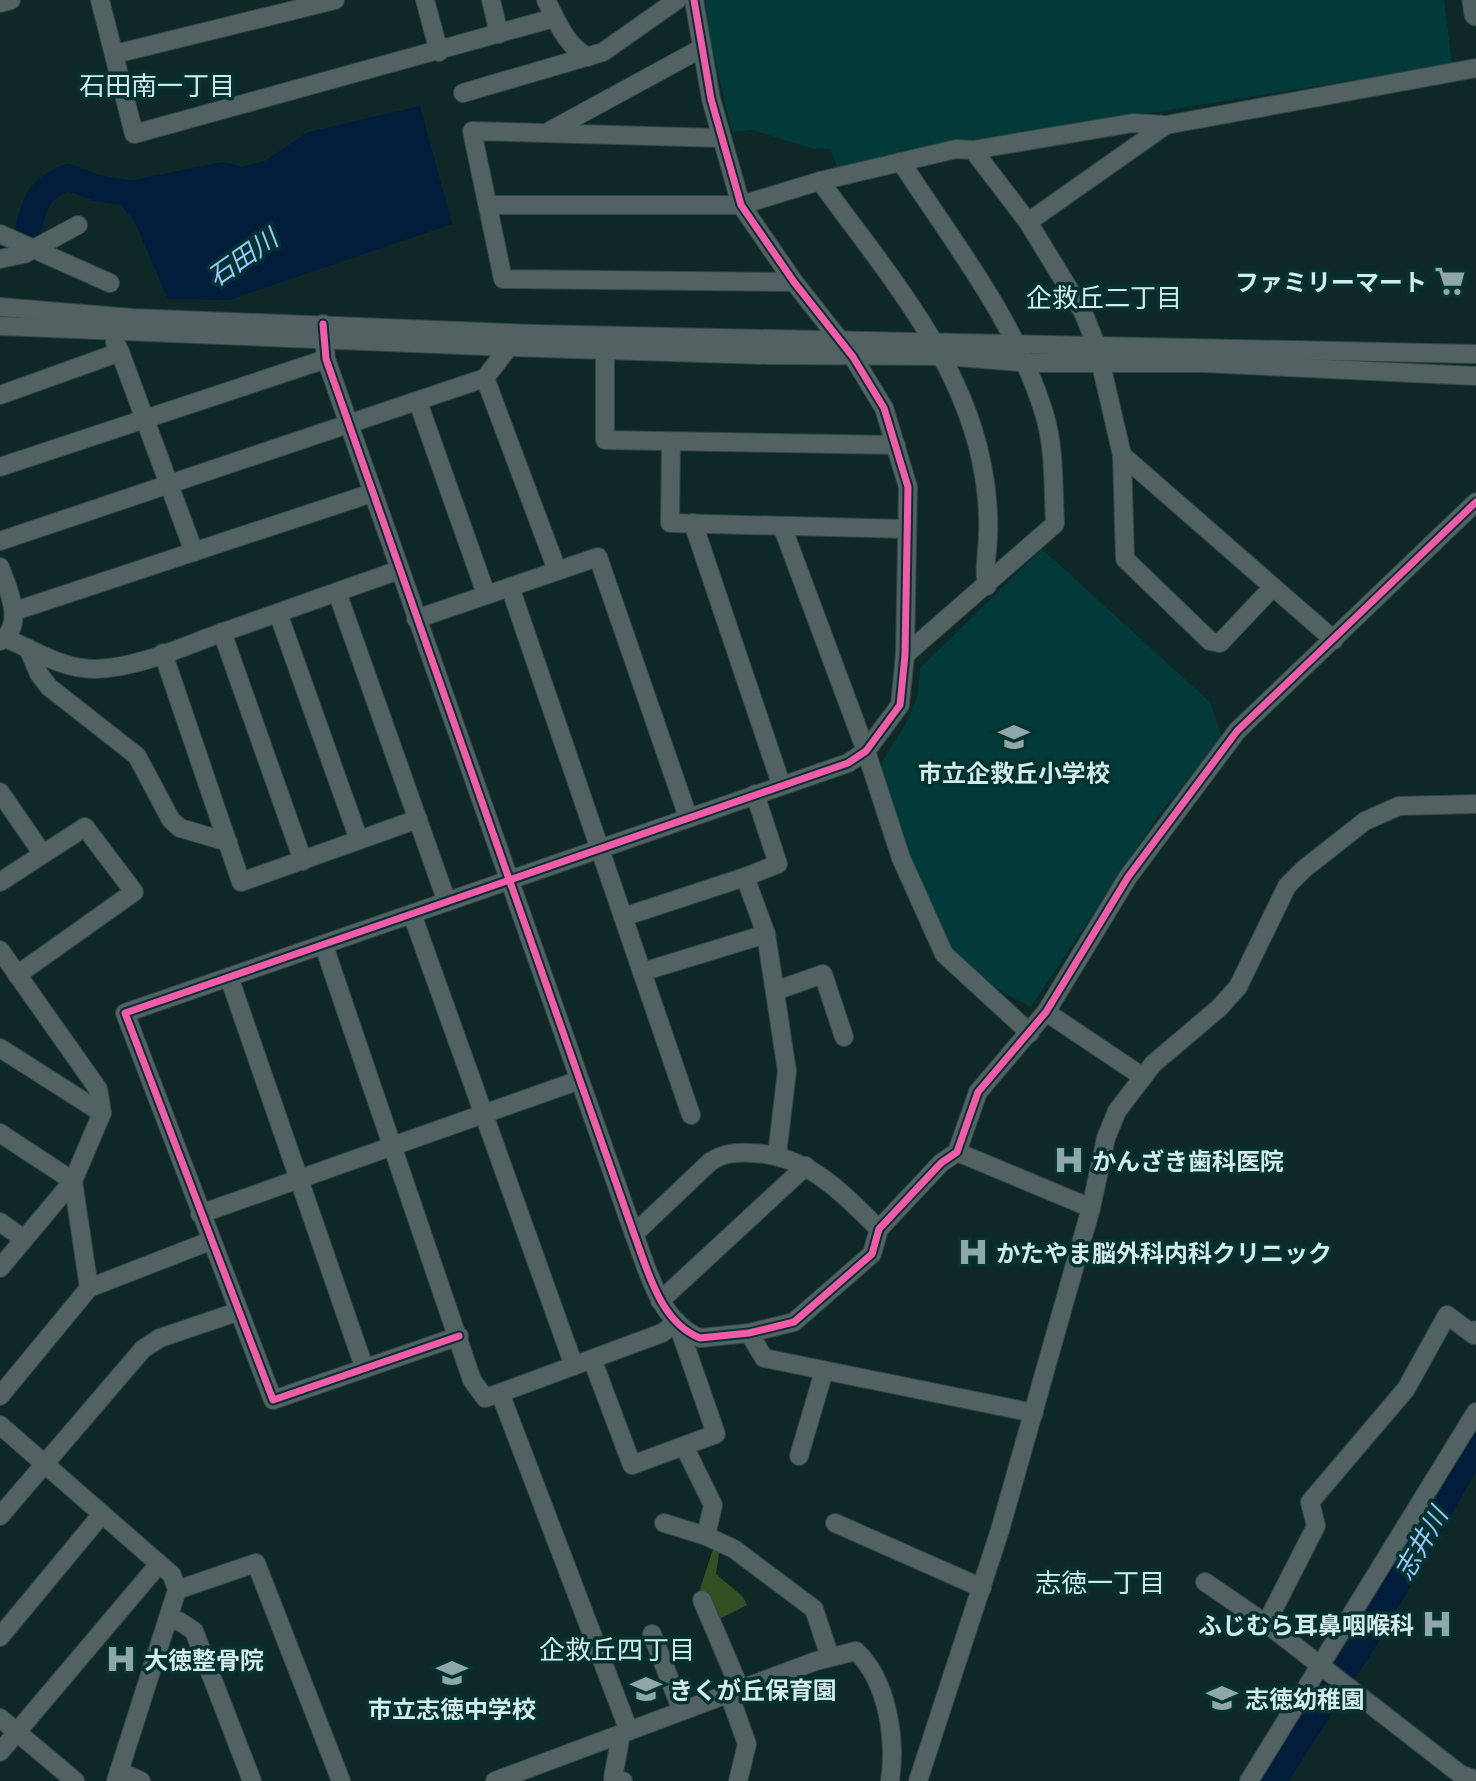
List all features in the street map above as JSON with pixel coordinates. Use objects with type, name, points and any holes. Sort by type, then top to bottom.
[{"type":"main road","points":[[1474,0],[1476,14]]},
{"type":"street","points":[[0,4],[11,0]]},
{"type":"street","points":[[100,0],[134,134],[439,52],[554,18]]},
{"type":"street","points":[[115,54],[335,0]]},
{"type":"street","points":[[425,0],[439,52]]},
{"type":"street","points":[[491,0],[499,34]]},
{"type":"street","points":[[546,0],[554,18],[578,52],[588,57]]},
{"type":"street","points":[[463,93],[603,52],[677,0]]},
{"type":"street","points":[[459,1336],[272,1400],[125,1013],[848,763],[866,751],[900,705],[905,655],[908,487],[896,445],[884,408],[853,356],[794,282],[741,205],[721,138],[694,0]]},
{"type":"street","points":[[546,133],[702,48]]},
{"type":"street","points":[[488,205],[741,205],[820,181],[956,149],[973,150],[1133,123],[1166,125],[1476,68]]},
{"type":"street","points":[[1028,222],[1166,125]]},
{"type":"street","points":[[721,138],[472,131],[503,279],[794,282]]},
{"type":"street","points":[[973,150],[1028,222],[1083,312],[1100,354],[1122,455],[1125,559],[1210,640],[1220,643],[1273,587]]},
{"type":"street","points":[[901,162],[1009,330],[1020,354],[1045,413],[1051,450],[1055,524],[905,655]]},
{"type":"street","points":[[820,181],[936,349],[971,422],[981,459],[987,506],[984,576],[987,586]]},
{"type":"street","points":[[0,258],[31,250],[78,225]]},
{"type":"street","points":[[0,234],[110,283]]},
{"type":"street","points":[[0,307],[132,318],[324,341],[534,334],[766,337],[1020,354],[1476,354]]},
{"type":"street","points":[[0,326],[324,341],[853,356],[936,349]]},
{"type":"street","points":[[114,331],[194,552]]},
{"type":"street","points":[[0,467],[144,419],[324,341]]},
{"type":"street","points":[[324,341],[348,424],[577,1081],[634,1234],[660,1301],[677,1322],[700,1338],[749,1333],[793,1322],[872,1254],[879,1229],[941,1163],[957,1152],[978,1092],[1046,1012],[1128,877],[1237,731],[1476,502]]},
{"type":"street","points":[[0,541],[485,378],[509,347]]},
{"type":"street","points":[[605,349],[605,440],[896,445]]},
{"type":"street","points":[[0,395],[120,352]]},
{"type":"street","points":[[1100,354],[1204,363],[1476,376]]},
{"type":"street","points":[[485,378],[557,570]]},
{"type":"street","points":[[418,402],[486,594]]},
{"type":"street","points":[[671,442],[670,523],[907,529]]},
{"type":"street","points":[[1122,455],[1334,640]]},
{"type":"street","points":[[15,611],[372,493]]},
{"type":"street","points":[[693,523],[781,784]]},
{"type":"street","points":[[782,526],[866,751],[901,858],[944,954],[1030,1033]]},
{"type":"street","points":[[416,619],[598,557],[688,817]]},
{"type":"street","points":[[0,567],[15,611],[3,639],[44,657],[94,669],[120,666],[163,653],[399,570]]},
{"type":"street","points":[[510,587],[691,1115]]},
{"type":"street","points":[[337,592],[447,902]]},
{"type":"street","points":[[278,613],[359,841]]},
{"type":"street","points":[[222,632],[303,860]]},
{"type":"street","points":[[28,648],[38,674],[50,687],[137,756],[171,821],[180,828],[228,842]]},
{"type":"street","points":[[163,653],[241,882],[418,819]]},
{"type":"street","points":[[0,792],[42,853]]},
{"type":"street","points":[[623,917],[778,864],[755,794]]},
{"type":"street","points":[[918,1781],[982,1588],[1034,1413],[1091,1208],[1106,1138],[1117,1111],[1153,1064],[1219,1008],[1238,987],[1287,886],[1304,869],[1365,821],[1399,806],[1476,804]]},
{"type":"street","points":[[0,882],[85,827],[134,892],[17,975]]},
{"type":"street","points":[[745,877],[766,934],[787,1071],[777,1154]]},
{"type":"street","points":[[412,914],[574,1366]]},
{"type":"street","points":[[642,972],[766,934]]},
{"type":"street","points":[[324,946],[472,1380],[481,1396],[485,1398],[500,1393],[662,1333],[677,1322]]},
{"type":"street","points":[[0,950],[98,1089],[102,1113],[73,1181],[0,1268]]},
{"type":"street","points":[[775,991],[823,974],[844,1037]]},
{"type":"street","points":[[229,977],[363,1367]]},
{"type":"street","points":[[1046,1012],[1143,1077]]},
{"type":"street","points":[[0,1048],[102,1113]]},
{"type":"street","points":[[200,1214],[577,1081]]},
{"type":"street","points":[[0,1133],[73,1181],[89,1288]]},
{"type":"street","points":[[634,1234],[717,1157],[741,1152],[777,1154],[806,1166],[838,1189],[879,1229]]},
{"type":"street","points":[[957,1152],[1091,1208]]},
{"type":"street","points":[[660,1301],[806,1166]]},
{"type":"street","points":[[0,1222],[24,1239]]},
{"type":"street","points":[[0,1395],[89,1288],[211,1241]]},
{"type":"street","points":[[0,1516],[143,1349],[160,1338],[237,1312]]},
{"type":"street","points":[[1266,1624],[1316,1526],[1310,1502],[1406,1389],[1447,1315],[1474,1335],[1476,1330]]},
{"type":"street","points":[[592,1359],[632,1465],[716,1434],[677,1322]]},
{"type":"street","points":[[749,1333],[764,1358],[1034,1413]]},
{"type":"street","points":[[799,1456],[824,1371]]},
{"type":"street","points":[[500,1393],[625,1733],[613,1778],[623,1781]]},
{"type":"street","points":[[1249,1781],[1476,1412]]},
{"type":"street","points":[[0,1425],[172,1575],[177,1590],[117,1776],[141,1781]]},
{"type":"street","points":[[684,1446],[713,1505],[706,1536]]},
{"type":"street","points":[[0,1637],[102,1514]]},
{"type":"street","points":[[664,1523],[706,1536],[734,1549],[814,1609],[830,1657]]},
{"type":"street","points":[[835,1523],[982,1588]]},
{"type":"street","points":[[177,1590],[256,1563],[341,1781]]},
{"type":"street","points":[[0,1752],[159,1564]]},
{"type":"street","points":[[1205,1582],[1320,1664],[1460,1774],[1476,1780]]},
{"type":"street","points":[[702,1600],[735,1692],[747,1744],[738,1781]]},
{"type":"street","points":[[167,1620],[179,1621],[194,1631],[252,1781]]},
{"type":"street","points":[[652,1633],[682,1712]]},
{"type":"street","points":[[495,1781],[830,1657],[856,1651],[867,1663],[889,1721],[894,1759],[890,1781]]},
{"type":"street","points":[[0,1718],[75,1781]]},
{"type":"shaded area","points":[[705,0],[1444,0],[1452,64],[973,142],[838,170],[831,149],[814,149],[752,130],[732,132],[711,43]]},
{"type":"shaded area","points":[[1042,549],[1210,702],[1222,738],[1160,813],[1031,1007],[997,989],[949,950],[878,779],[882,762],[905,725],[917,698],[920,668]]},
{"type":"green space","points":[[715,1543],[720,1546],[716,1574],[743,1597],[747,1605],[715,1621],[700,1589]]},
{"type":"water","points":[[420,106],[452,224],[229,300],[168,299],[118,183],[223,162],[242,167],[265,161],[308,132]]},
{"type":"waterway","name":"石田川","points":[[0,247],[25,243],[36,203],[47,189],[68,177],[97,188],[128,193],[146,215]]},
{"type":"waterway","name":"志井川","points":[[1273,1781],[1367,1636],[1476,1445]]},
{"type":"cycle path","points":[[459,1336],[273,1400],[125,1013],[848,763],[866,751],[900,705],[905,655],[908,487],[884,408],[853,357],[794,282],[741,205],[711,99],[694,0]]},
{"type":"cycle path","points":[[323,324],[326,359],[645,1264],[665,1308],[686,1330],[700,1338],[749,1333],[794,1322],[872,1254],[879,1229],[941,1163],[957,1152],[978,1092],[1046,1012],[1128,877],[1237,731],[1476,502]]},
{"type":"place","name":"ファミリーマート","points":[[1450,281]]},
{"type":"place","name":"市立企救丘小学校","points":[[1014,737]]},
{"type":"place","name":"かんざき歯科医院","points":[[1069,1160]]},
{"type":"place","name":"かたやま脳外科内科クリニック","points":[[973,1252]]},
{"type":"place","name":"ふじむら耳鼻咽喉科","points":[[1437,1624]]},
{"type":"place","name":"大徳整骨院","points":[[121,1659]]},
{"type":"place","name":"市立志徳中学校","points":[[452,1673]]},
{"type":"place","name":"きくが丘保育園","points":[[646,1689]]},
{"type":"place","name":"志徳幼稚園","points":[[1222,1698]]},
{"type":"district","name":"石田南一丁目","points":[[157,85]]},
{"type":"district","name":"企救丘二丁目","points":[[1104,297]]},
{"type":"district","name":"志徳一丁目","points":[[1100,1582]]},
{"type":"district","name":"企救丘四丁目","points":[[617,1649]]}]
